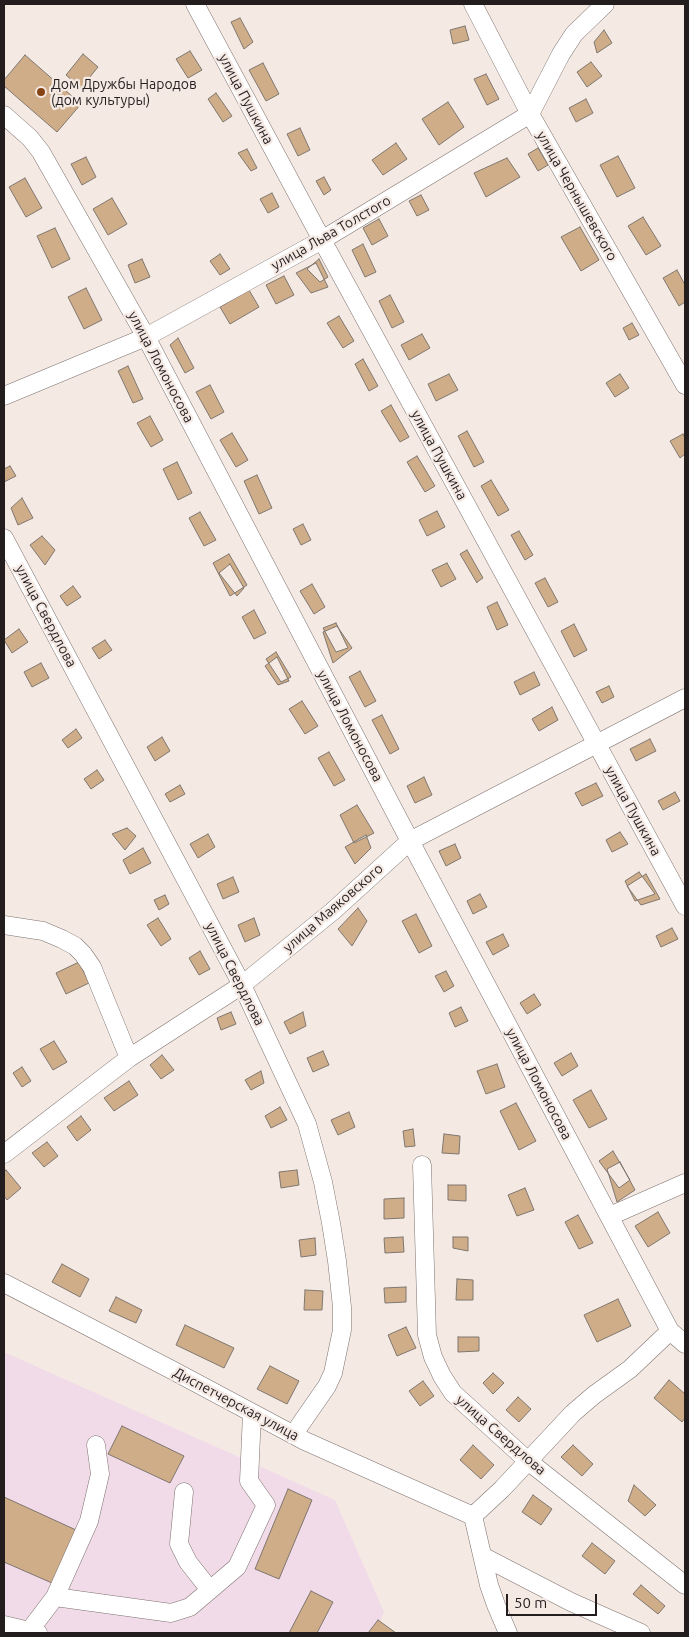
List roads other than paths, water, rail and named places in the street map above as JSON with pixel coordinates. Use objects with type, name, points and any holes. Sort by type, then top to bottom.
[{"type":"street","name":"улица Пушкина","points":[[195,4],[685,906]]},
{"type":"street","name":"улица Чернышевского","points":[[473,4],[530,114],[685,385]]},
{"type":"street","points":[[530,114],[561,54],[574,34],[605,4]]},
{"type":"street","name":"улица Ломоносова","points":[[4,114],[30,138],[41,152],[146,337],[670,1331],[685,1344]]},
{"type":"street","name":"улица Льва Толстого","points":[[4,396],[146,337],[322,240],[530,114]]},
{"type":"street","name":"улица Свердлова","points":[[4,538],[242,985],[306,1124],[323,1182],[337,1261],[342,1307],[342,1330],[333,1373],[327,1386],[293,1435]]},
{"type":"street","name":"улица Маяковского","points":[[4,1154],[130,1058],[242,985],[333,911],[410,841],[685,698]]},
{"type":"street","points":[[4,924],[43,930],[62,938],[75,946],[83,954],[92,967],[130,1058]]},
{"type":"street","name":"улица Свердлова","points":[[422,1165],[427,1335],[433,1356],[452,1393],[528,1461],[685,1585]]},
{"type":"street","points":[[610,1216],[685,1183]]},
{"type":"street","name":"Диспетчерская улица","points":[[4,1283],[293,1435],[473,1516]]},
{"type":"street","points":[[508,1633],[496,1606],[473,1516],[502,1490],[573,1413],[594,1394],[630,1369],[670,1331]]},
{"type":"street","points":[[55,1597],[171,1613],[190,1607],[237,1567],[266,1505],[249,1481],[252,1414]]},
{"type":"street","points":[[4,1625],[34,1632],[55,1597],[89,1522],[94,1504],[100,1474],[96,1445]]},
{"type":"street","points":[[184,1492],[179,1544],[188,1562],[210,1590]]},
{"type":"street","points":[[484,1558],[571,1602],[641,1633]]},
{"type":"place","name":"Дом Дружбы Народов (дом культуры)","points":[[41,92]]}]
